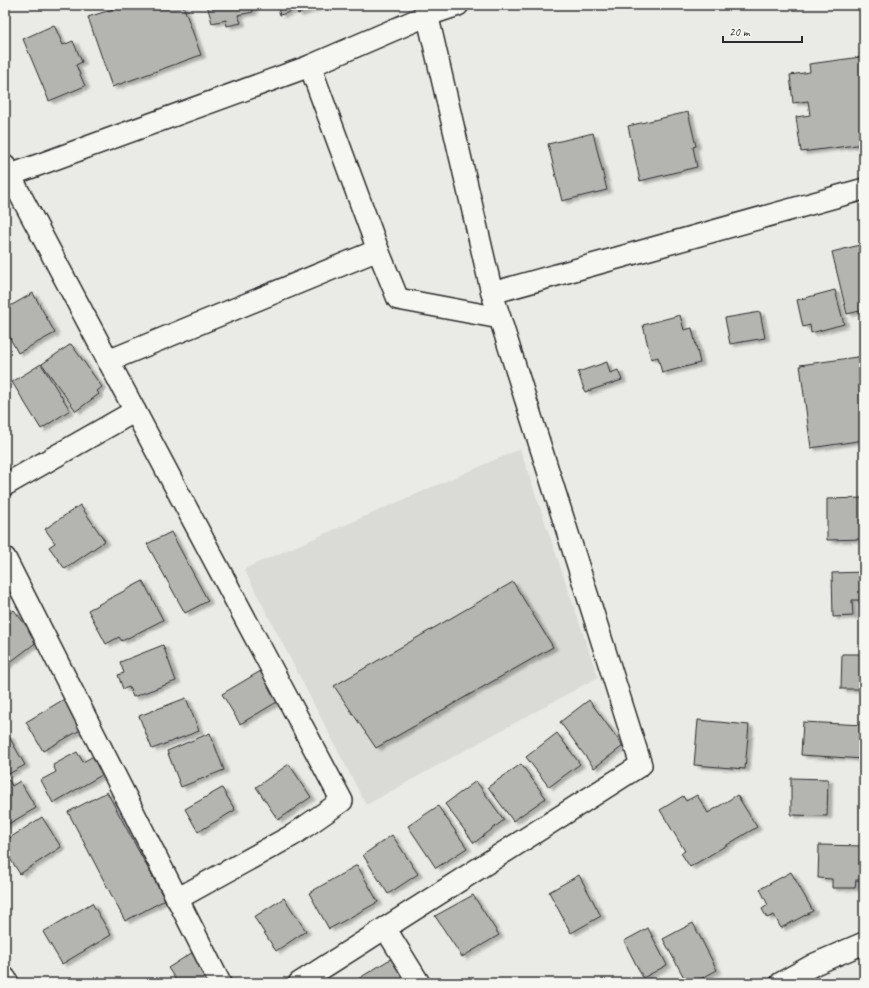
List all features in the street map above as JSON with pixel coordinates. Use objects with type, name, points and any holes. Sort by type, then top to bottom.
[{"type":"street","points":[[177,899],[293,835],[342,802],[135,410],[7,172],[310,66],[426,10],[458,5]]},
{"type":"street","points":[[299,983],[641,765],[492,293],[426,10]]},
{"type":"street","points":[[310,66],[378,250],[398,299],[500,318]]},
{"type":"street","points":[[492,293],[864,189]]},
{"type":"street","points":[[108,360],[378,250]]},
{"type":"street","points":[[5,485],[135,410]]},
{"type":"street","points":[[5,558],[220,983]]},
{"type":"street","points":[[384,928],[419,983]]},
{"type":"street","points":[[781,983],[815,964],[864,943]]},
{"type":"street","points":[[5,978],[8,983]]},
{"type":"shaded area","points":[[520,449],[598,677],[366,805],[244,569]]},
{"type":"building","points":[[126,5],[183,5],[201,55],[112,87],[88,17]]},
{"type":"building","points":[[207,5],[252,5],[253,12],[238,15],[241,23],[227,26],[226,20],[212,23]]},
{"type":"building","points":[[277,5],[323,5],[298,14],[296,10],[280,15]]},
{"type":"building","points":[[54,25],[63,45],[73,41],[82,62],[76,65],[85,86],[49,101],[23,39]]},
{"type":"building","points":[[861,57],[864,77],[864,144],[801,152],[796,117],[810,115],[808,101],[793,103],[790,75],[810,72],[809,64]]},
{"type":"building","points":[[688,112],[696,146],[693,147],[697,167],[640,181],[628,126]]},
{"type":"building","points":[[593,133],[607,190],[562,201],[548,144]]},
{"type":"building","points":[[864,244],[864,310],[847,314],[832,252]]},
{"type":"building","points":[[835,290],[844,324],[811,333],[810,325],[803,327],[797,300]]},
{"type":"building","points":[[33,293],[55,333],[18,353],[5,329],[5,309]]},
{"type":"building","points":[[760,312],[765,338],[730,344],[725,318]]},
{"type":"building","points":[[680,315],[684,330],[692,328],[700,363],[662,373],[658,357],[651,359],[643,325]]},
{"type":"building","points":[[71,344],[102,387],[97,391],[99,394],[76,411],[42,364]]},
{"type":"building","points":[[864,356],[864,440],[811,448],[800,365]]},
{"type":"building","points":[[607,362],[610,373],[618,370],[622,380],[585,392],[578,372]]},
{"type":"building","points":[[41,364],[70,410],[41,429],[12,382]]},
{"type":"building","points":[[864,498],[864,539],[827,540],[827,499]]},
{"type":"building","points":[[80,505],[105,541],[65,569],[49,547],[55,543],[45,529]]},
{"type":"building","points":[[171,532],[208,601],[185,613],[147,544]]},
{"type":"building","points":[[864,572],[863,600],[852,600],[853,616],[833,617],[832,573]]},
{"type":"building","points":[[5,573],[15,591],[5,597]]},
{"type":"building","points":[[143,581],[163,620],[122,641],[119,637],[106,644],[88,610]]},
{"type":"building","points":[[513,582],[553,647],[376,748],[334,686]]},
{"type":"building","points":[[14,610],[38,641],[5,666],[5,617]]},
{"type":"building","points":[[163,645],[176,681],[133,697],[129,687],[123,689],[118,675],[124,673],[120,662]]},
{"type":"building","points":[[842,654],[864,654],[863,689],[841,689]]},
{"type":"building","points":[[264,669],[282,699],[240,724],[222,694]]},
{"type":"building","points":[[66,698],[84,728],[43,751],[26,722]]},
{"type":"building","points":[[186,698],[199,731],[152,749],[139,716]]},
{"type":"building","points":[[589,700],[623,746],[594,768],[560,722]]},
{"type":"building","points":[[698,720],[749,725],[745,769],[694,765]]},
{"type":"building","points":[[803,722],[864,725],[864,759],[801,755]]},
{"type":"building","points":[[210,733],[224,770],[181,787],[167,751]]},
{"type":"building","points":[[557,733],[580,764],[549,787],[526,757]]},
{"type":"building","points":[[8,735],[25,765],[5,776],[5,737]]},
{"type":"building","points":[[77,752],[83,762],[97,754],[107,772],[53,803],[41,780],[56,772],[53,765]]},
{"type":"building","points":[[289,764],[311,797],[278,820],[256,787]]},
{"type":"building","points":[[521,764],[546,798],[513,821],[488,787]]},
{"type":"building","points":[[791,778],[828,779],[827,816],[791,815]]},
{"type":"building","points":[[9,780],[12,786],[20,781],[36,808],[5,826],[5,782]]},
{"type":"building","points":[[476,781],[504,820],[474,843],[445,804]]},
{"type":"building","points":[[222,788],[235,810],[198,832],[185,809]]},
{"type":"building","points":[[107,792],[165,900],[125,921],[68,812]]},
{"type":"building","points":[[697,795],[708,813],[737,795],[757,827],[690,867],[681,853],[685,851],[660,810],[683,796],[686,801]]},
{"type":"building","points":[[438,806],[467,848],[436,868],[408,826]]},
{"type":"building","points":[[42,817],[61,847],[20,874],[5,851],[5,841]]},
{"type":"building","points":[[392,835],[418,874],[388,894],[363,855]]},
{"type":"building","points":[[819,845],[864,846],[864,880],[856,880],[855,888],[832,888],[832,879],[818,878]]},
{"type":"building","points":[[357,865],[378,902],[329,929],[309,893]]},
{"type":"building","points":[[791,872],[813,911],[781,928],[774,915],[767,918],[762,909],[768,905],[760,889]]},
{"type":"building","points":[[579,875],[601,916],[571,933],[549,892]]},
{"type":"building","points":[[473,895],[499,935],[462,957],[435,916]]},
{"type":"building","points":[[284,898],[306,931],[276,951],[254,917]]},
{"type":"building","points":[[92,903],[111,935],[62,964],[43,932]]},
{"type":"building","points":[[693,923],[717,970],[693,983],[687,983],[663,939]]},
{"type":"building","points":[[648,928],[667,965],[643,978],[624,941]]},
{"type":"building","points":[[193,952],[212,983],[178,983],[168,968]]},
{"type":"building","points":[[392,958],[408,983],[361,983],[358,979]]}]
